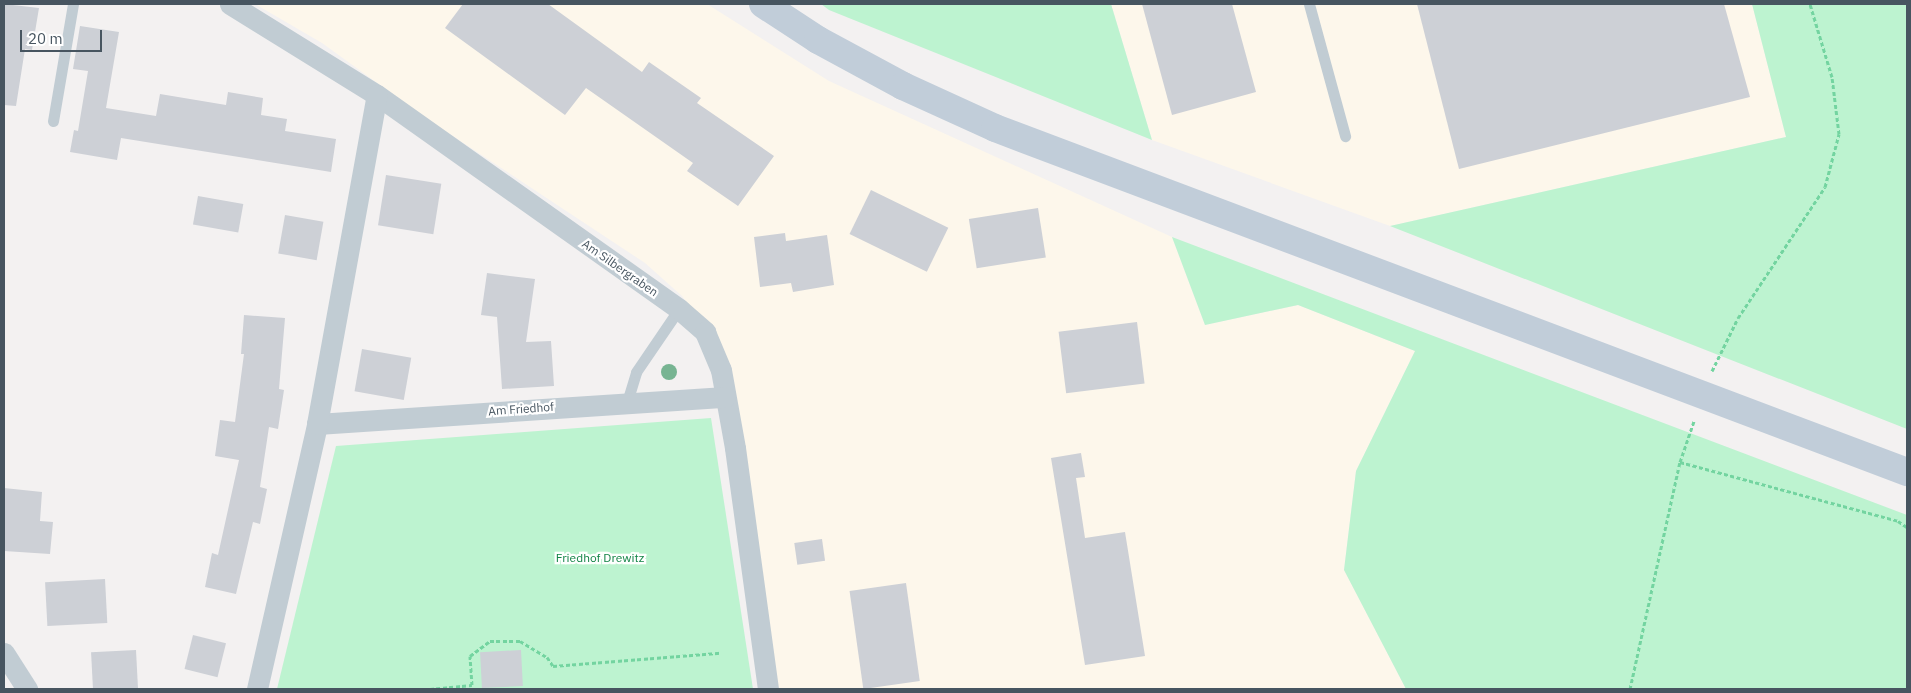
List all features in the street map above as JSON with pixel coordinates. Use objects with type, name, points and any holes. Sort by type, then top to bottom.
[{"type":"main road","points":[[763,4],[818,40],[903,86],[995,128],[1663,382],[1907,472]]},
{"type":"street","name":"Am Silbergraben","points":[[230,4],[377,96],[679,310],[704,332],[721,370],[726,397],[768,689]]},
{"type":"street","points":[[257,689],[318,424],[377,96]]},
{"type":"street","name":"Am Friedhof","points":[[318,424],[627,402],[726,397]]},
{"type":"street","points":[[4,653],[24,688]]},
{"type":"lane","points":[[53,121],[73,4]]},
{"type":"lane","points":[[1309,4],[1346,136]]},
{"type":"lane","points":[[627,402],[636,372],[679,310]]},
{"type":"path","points":[[1710,376],[1738,318],[1825,187],[1839,134],[1832,77],[1810,4]]},
{"type":"path","points":[[1630,689],[1680,462],[1698,411]]},
{"type":"path","points":[[1680,462],[1898,521],[1907,528]]},
{"type":"path","points":[[430,689],[472,685],[470,656],[490,641],[520,641],[547,656],[553,666],[720,653]]},
{"type":"shaded area","points":[[255,4],[707,4],[829,81],[1172,237],[1205,325],[1298,305],[1415,351],[1356,471],[1344,570],[1406,689],[776,689],[704,325],[682,296],[645,263],[427,119],[322,43]]},
{"type":"shaded area","points":[[1111,4],[1752,4],[1786,137],[1390,226],[1152,140]]},
{"type":"green space","points":[[821,4],[1111,4],[1152,140],[829,10]]},
{"type":"green space","points":[[1752,4],[1907,4],[1907,429],[1390,226],[1786,137]]},
{"type":"green space","points":[[1172,237],[1907,515],[1907,689],[1406,689],[1344,570],[1356,471],[1415,351],[1298,305],[1205,325]]},
{"type":"green space","name":"Friedhof Drewitz","points":[[711,418],[753,689],[277,689],[336,446]]},
{"type":"building","points":[[4,4],[39,8],[32,50],[25,49],[16,106],[4,105]]},
{"type":"building","points":[[463,4],[548,4],[642,72],[649,62],[701,98],[697,103],[774,156],[738,206],[687,171],[693,163],[586,88],[565,115],[445,28]]},
{"type":"building","points":[[1142,4],[1232,4],[1256,92],[1172,115]]},
{"type":"building","points":[[1417,4],[1724,4],[1750,97],[1459,169]]},
{"type":"building","points":[[80,26],[119,32],[106,108],[156,116],[160,94],[226,105],[228,92],[263,98],[261,115],[287,119],[285,131],[336,139],[331,172],[121,138],[117,160],[70,152],[74,130],[78,131],[88,71],[73,69]]},
{"type":"building","points":[[386,175],[441,184],[433,234],[378,225]]},
{"type":"building","points":[[871,190],[948,228],[927,272],[850,234]]},
{"type":"building","points":[[198,196],[243,204],[238,233],[193,225]]},
{"type":"building","points":[[1038,208],[1046,257],[977,268],[969,219]]},
{"type":"building","points":[[285,215],[323,222],[317,260],[278,253]]},
{"type":"building","points":[[785,233],[786,241],[827,235],[834,285],[793,292],[791,283],[760,287],[754,237]]},
{"type":"building","points":[[487,273],[535,279],[526,342],[551,341],[554,386],[502,389],[497,317],[481,315]]},
{"type":"building","points":[[244,315],[285,318],[279,389],[284,390],[278,429],[269,427],[260,487],[267,489],[260,524],[253,522],[236,594],[205,587],[212,553],[218,555],[239,460],[215,456],[220,420],[235,422],[244,354],[241,354]]},
{"type":"building","points":[[1137,322],[1145,384],[1066,393],[1059,332]]},
{"type":"building","points":[[362,349],[411,358],[404,400],[355,391]]},
{"type":"building","points":[[1081,453],[1085,477],[1076,478],[1085,538],[1125,532],[1145,656],[1085,665],[1051,458]]},
{"type":"building","points":[[4,488],[42,492],[40,521],[53,522],[50,554],[4,551]]},
{"type":"building","points":[[822,539],[825,561],[797,565],[794,543]]},
{"type":"building","points":[[105,579],[107,623],[47,626],[45,582]]},
{"type":"building","points":[[906,583],[920,681],[863,689],[850,591]]},
{"type":"building","points":[[193,635],[226,643],[218,677],[185,669]]},
{"type":"building","points":[[136,650],[138,689],[93,689],[91,652]]},
{"type":"building","points":[[521,650],[523,686],[482,688],[480,652]]}]
